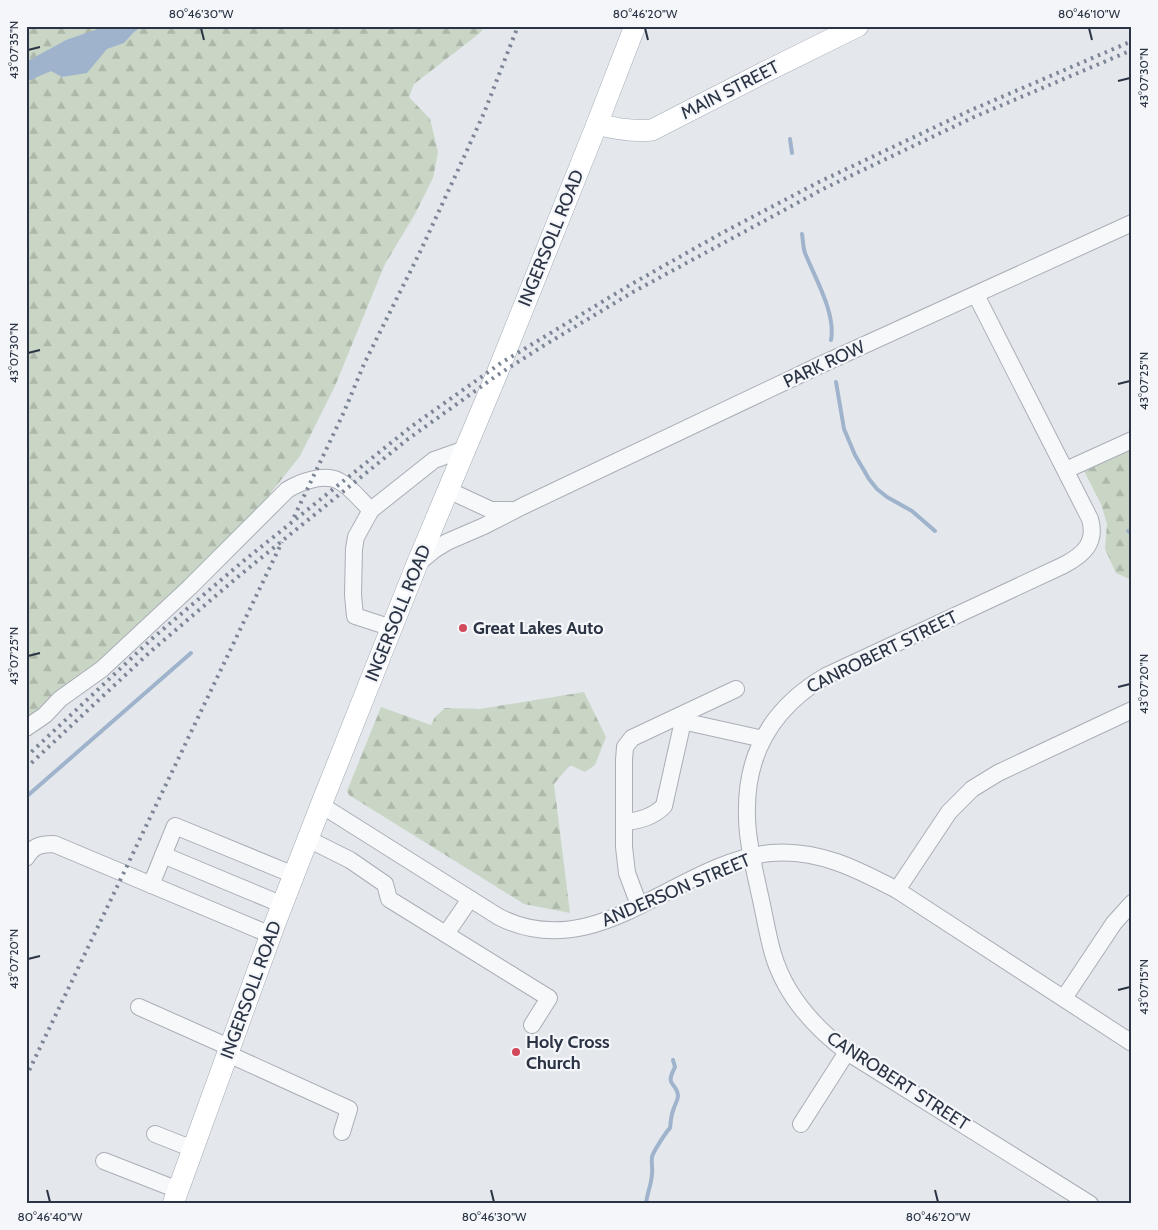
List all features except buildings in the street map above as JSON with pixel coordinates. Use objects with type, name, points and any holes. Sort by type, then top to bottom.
[{"type":"main road","name":"INGERSOLL ROAD","points":[[176,1197],[308,838],[635,26]]},
{"type":"main road","name":"MAIN STREET","points":[[597,124],[617,130],[638,132],[652,130],[858,26]]},
{"type":"street","name":"PARK ROW","points":[[417,564],[447,542],[816,367],[1132,223]]},
{"type":"street","name":"CANROBERT STREET","points":[[976,294],[1092,524],[1088,547],[1077,558],[820,679],[804,690],[786,705],[763,739],[754,761],[747,794],[746,817],[752,856],[774,956],[784,980],[809,1019],[826,1036],[847,1052],[1090,1204]]},
{"type":"street","points":[[1066,470],[1132,440]]},
{"type":"street","points":[[392,628],[355,616],[353,595],[356,537],[371,510],[434,460],[465,450]]},
{"type":"street","points":[[26,728],[45,715],[60,699],[102,669],[139,636],[224,555],[287,490],[300,484],[326,478],[338,480],[371,510]]},
{"type":"street","name":"PARK ROW","points":[[448,490],[491,510],[517,509]]},
{"type":"street","points":[[639,905],[627,873],[624,822],[624,760],[627,742],[632,738],[678,720],[736,689]]},
{"type":"street","points":[[897,890],[949,812],[972,789],[994,775],[1132,710]]},
{"type":"street","points":[[678,720],[763,739]]},
{"type":"street","points":[[624,822],[648,817],[658,812],[664,806],[678,720]]},
{"type":"street","name":"ANDERSON STREET","points":[[322,805],[512,924],[535,929],[554,931],[590,926],[708,872],[752,856],[773,853],[831,859],[864,872],[897,890],[1132,1043]]},
{"type":"street","points":[[151,885],[175,826],[294,874]]},
{"type":"street","points":[[308,838],[350,860],[385,884],[389,899],[549,998],[532,1025]]},
{"type":"street","points":[[26,858],[32,849],[43,844],[54,844],[271,935]]},
{"type":"street","points":[[163,855],[283,905]]},
{"type":"street","points":[[446,934],[470,899]]},
{"type":"street","points":[[1064,998],[1114,923],[1132,903]]},
{"type":"street","points":[[139,1006],[350,1109],[342,1132]]},
{"type":"street","points":[[801,1124],[847,1052]]},
{"type":"street","points":[[155,1134],[194,1149]]},
{"type":"street","points":[[104,1161],[176,1197]]},
{"type":"green space","points":[[26,26],[485,26],[480,33],[414,84],[409,97],[430,119],[438,152],[433,178],[415,214],[385,264],[335,386],[300,456],[258,509],[198,573],[26,722]]},
{"type":"green space","points":[[1132,449],[1132,580],[1116,573],[1105,549],[1107,524],[1101,504],[1084,471]]},
{"type":"green space","points":[[584,692],[606,737],[595,765],[585,772],[570,765],[554,784],[570,913],[524,904],[349,795],[347,791],[381,707],[431,725],[435,717],[445,708],[480,709]]},
{"type":"water","points":[[101,26],[143,26],[134,32],[124,43],[107,49],[87,73],[62,77],[51,71],[26,82],[26,62],[66,40]]},
{"type":"waterway","points":[[790,139],[792,153]]},
{"type":"waterway","points":[[802,234],[805,253],[828,307],[832,330],[831,340]]},
{"type":"waterway","points":[[836,382],[844,429],[855,455],[869,479],[887,497],[912,511],[935,531]]},
{"type":"waterway","points":[[1128,531],[1132,534]]},
{"type":"waterway","points":[[26,797],[191,653]]},
{"type":"waterway","points":[[646,1204],[652,1177],[652,1157],[670,1128],[672,1113],[678,1098],[676,1088],[671,1081],[675,1067],[673,1060]]},
{"type":"railway","points":[[294,517],[344,412],[364,364],[420,252],[458,170],[484,113],[518,26]]},
{"type":"railway","points":[[26,757],[154,637],[241,563],[412,426],[501,363],[630,285],[720,234],[819,182],[969,111],[1132,41]]},
{"type":"railway","points":[[26,768],[150,652],[240,575],[408,439],[496,376],[633,292],[823,189],[974,117],[1132,50]]},
{"type":"railway","points":[[26,1077],[282,542]]},
{"type":"place","name":"Great Lakes Auto","points":[[463,628]]},
{"type":"place","name":"Holy Cross Church","points":[[516,1052]]}]
